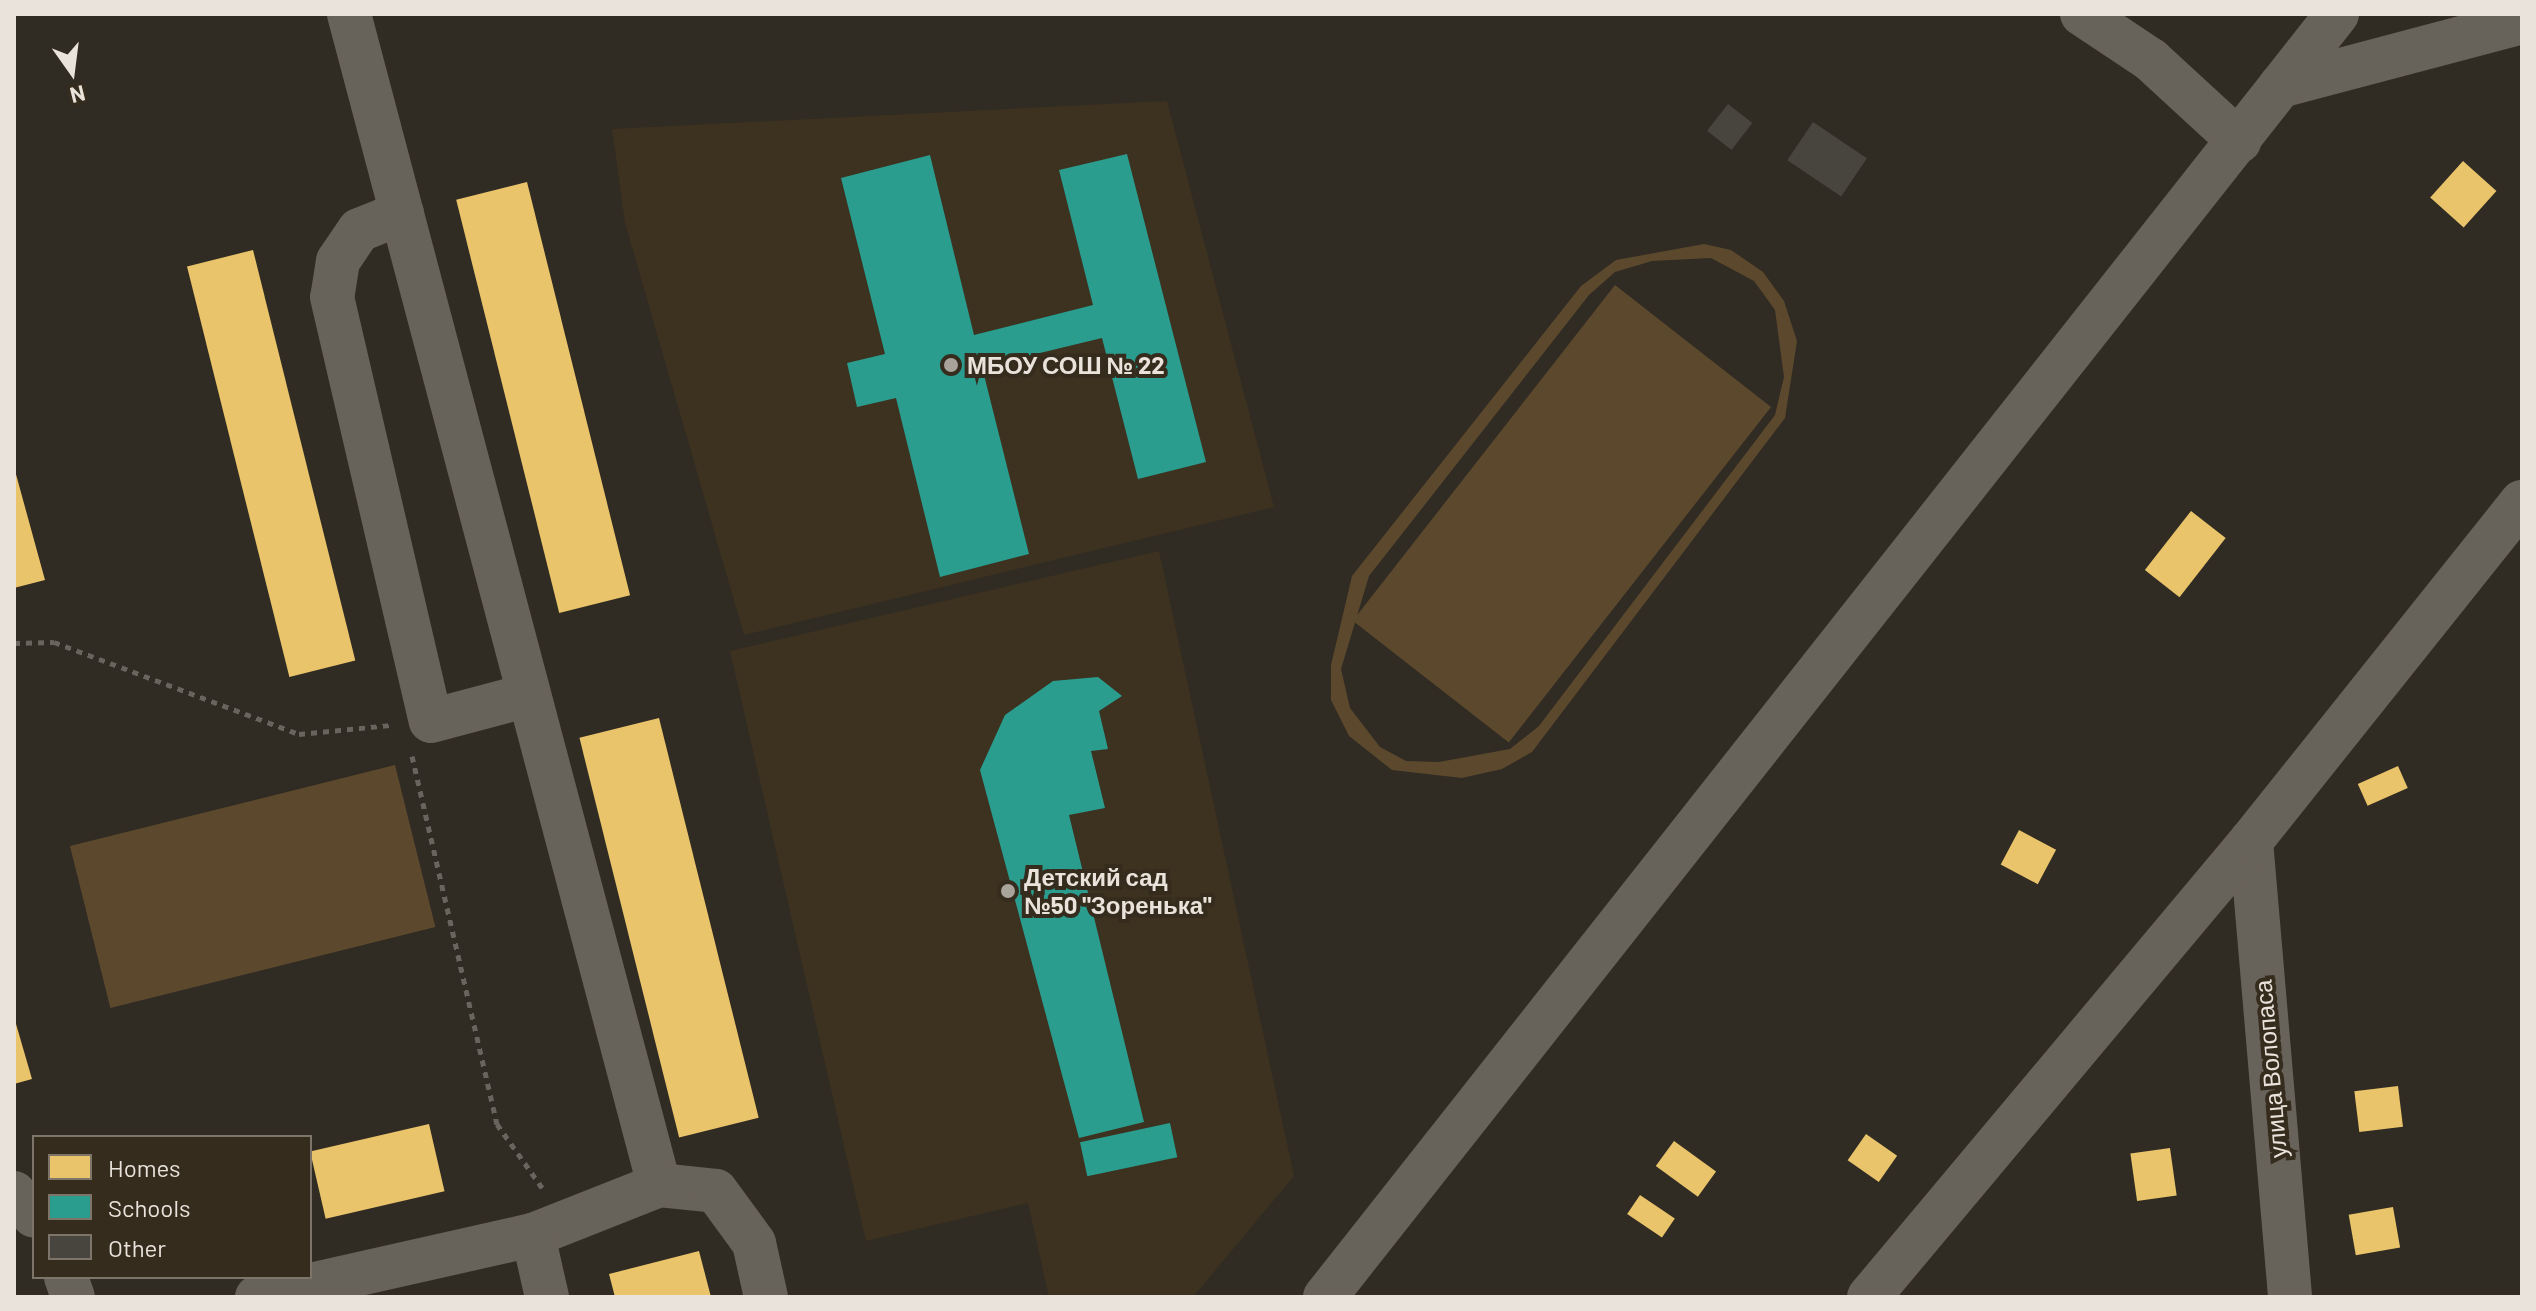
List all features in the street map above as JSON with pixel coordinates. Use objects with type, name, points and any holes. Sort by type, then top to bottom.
[{"type":"street","points":[[349,14],[659,1185]]},
{"type":"street","points":[[2082,14],[2151,60],[2239,141]]},
{"type":"street","points":[[1325,1297],[2337,14]]},
{"type":"street","points":[[2280,86],[2522,22]]},
{"type":"street","points":[[402,213],[359,230],[338,261],[332,297],[418,722],[529,695]]},
{"type":"street","points":[[1869,1297],[1907,1246],[2251,841],[2522,502]]},
{"type":"street","name":"улица Волопаса","points":[[2251,841],[2290,1297]]},
{"type":"street","points":[[257,1297],[533,1235],[659,1185],[716,1191],[754,1243],[766,1297]]},
{"type":"street","points":[[14,1193],[32,1214]]},
{"type":"street","points":[[533,1235],[547,1297]]},
{"type":"street","points":[[1907,1246],[1912,1297]]},
{"type":"path","points":[[14,643],[54,642],[299,734],[418,722],[497,1124],[545,1192],[533,1235]]},
{"type":"shaded area","name":"МБОУ СОШ № 22","points":[[1167,101],[1274,507],[744,635],[625,223],[612,129]]},
{"type":"shaded area","points":[[1704,244],[1731,250],[1763,272],[1784,301],[1797,341],[1785,418],[1532,752],[1502,769],[1462,778],[1392,770],[1349,736],[1331,700],[1331,665],[1352,576],[1581,286],[1616,260]],"holes":[[[1711,258],[1754,281],[1775,310],[1784,377],[1775,415],[1539,726],[1510,749],[1439,762],[1406,761],[1380,747],[1350,708],[1341,669],[1369,576],[1589,295],[1615,272],[1652,261]]]},
{"type":"shaded area","points":[[1615,285],[1771,407],[1509,743],[1353,621]]},
{"type":"shaded area","name":"Детский сад №50 \"Зоренька\"","points":[[1159,551],[1294,1176],[1193,1297],[1049,1297],[1028,1203],[866,1241],[730,651]]},
{"type":"shaded area","points":[[395,765],[435,927],[110,1008],[70,846]]},
{"type":"building: Homes","points":[[2463,161],[2496,191],[2464,228],[2430,197]]},
{"type":"building: Homes","points":[[527,182],[630,595],[559,613],[456,200]]},
{"type":"building: Homes","points":[[253,250],[355,660],[289,677],[187,266]]},
{"type":"building: Homes","points":[[14,467],[45,580],[14,588]]},
{"type":"building: Homes","points":[[2191,511],[2226,538],[2179,597],[2145,570]]},
{"type":"building: Homes","points":[[659,718],[759,1118],[679,1138],[579,738]]},
{"type":"building: Homes","points":[[2398,766],[2408,788],[2368,806],[2358,784]]},
{"type":"building: Homes","points":[[2019,830],[2056,850],[2038,884],[2001,864]]},
{"type":"building: Homes","points":[[14,1017],[32,1079],[14,1084]]},
{"type":"building: Homes","points":[[2398,1086],[2403,1127],[2359,1132],[2354,1091]]},
{"type":"building: Homes","points":[[429,1124],[445,1191],[326,1219],[312,1151]]},
{"type":"building: Homes","points":[[1866,1134],[1897,1156],[1879,1182],[1848,1160]]},
{"type":"building: Homes","points":[[1674,1141],[1716,1172],[1698,1197],[1656,1166]]},
{"type":"building: Homes","points":[[2170,1148],[2177,1196],[2137,1201],[2130,1154]]},
{"type":"building: Homes","points":[[1640,1195],[1675,1218],[1662,1238],[1627,1214]]},
{"type":"building: Homes","points":[[2393,1207],[2400,1247],[2356,1255],[2349,1215]]},
{"type":"building: Homes","points":[[699,1251],[711,1297],[615,1297],[609,1274]]},
{"type":"building: Schools","points":[[1127,154],[1206,462],[1138,479],[1102,338],[982,367],[1029,554],[940,577],[896,398],[857,407],[847,363],[885,354],[841,178],[930,155],[974,335],[1093,305],[1059,170]]},
{"type":"building: Schools","points":[[1098,677],[1122,696],[1099,711],[1108,749],[1091,751],[1105,808],[1069,815],[1144,1122],[1079,1138],[980,770],[1005,715],[1053,681]]},
{"type":"building: Schools","points":[[1170,1123],[1177,1157],[1087,1176],[1080,1142]]},
{"type":"building: Other","points":[[1728,104],[1752,123],[1731,150],[1707,131]]},
{"type":"building: Other","points":[[1813,122],[1867,158],[1841,196],[1787,160]]},
{"type":"place","name":"МБОУ СОШ № 22","points":[[951,365]]},
{"type":"place","name":"Детский сад №50 \"Зоренька\"","points":[[1008,891]]}]
